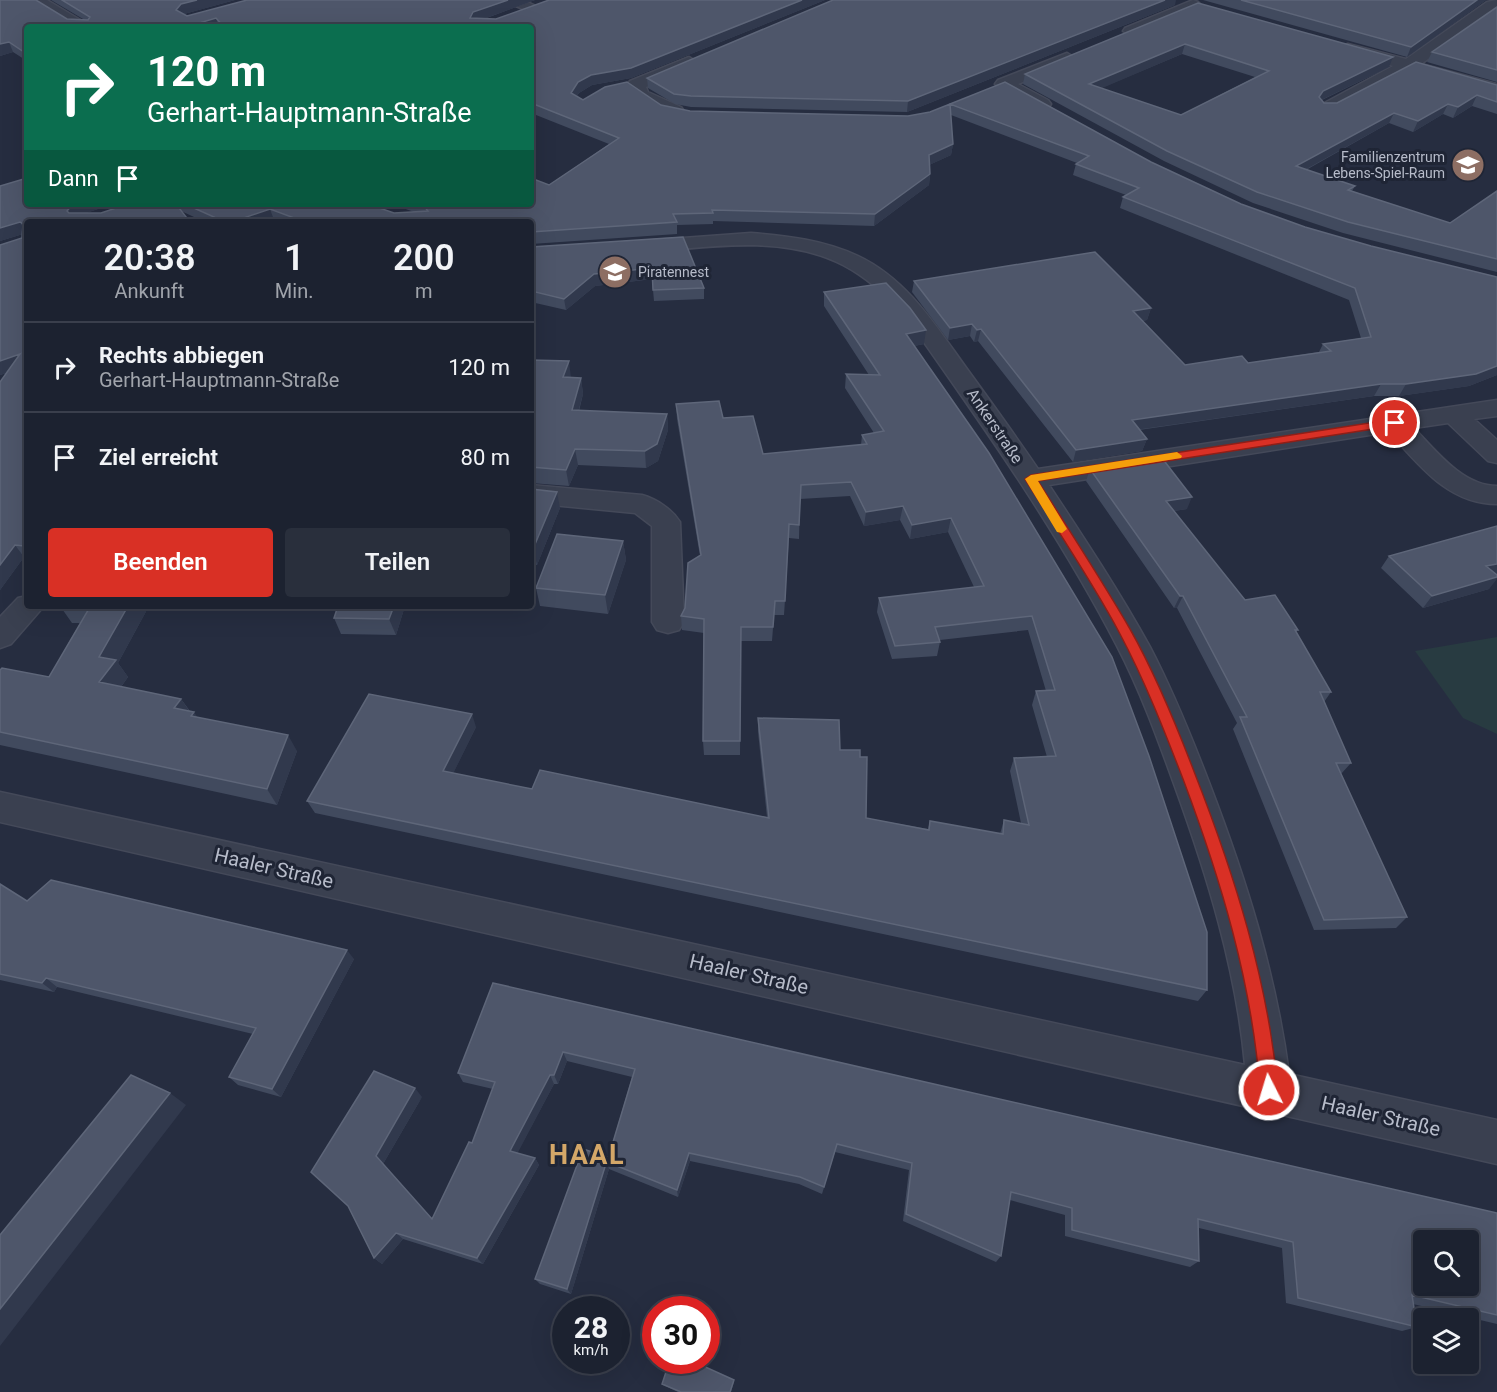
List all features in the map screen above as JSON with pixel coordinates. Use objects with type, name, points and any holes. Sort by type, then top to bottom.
[{"type":"street","points":[[36,0],[79,24]]},
{"type":"street","points":[[510,8],[532,8],[548,3]]},
{"type":"street","points":[[1109,40],[1192,4]]},
{"type":"street","points":[[1326,107],[1407,66],[1492,6],[1497,5]]},
{"type":"street","points":[[1334,44],[1497,89]]},
{"type":"street","points":[[984,92],[1088,49]]},
{"type":"street","points":[[616,86],[636,85],[705,55]]},
{"type":"street","points":[[1004,84],[1056,112]]},
{"type":"street","points":[[636,85],[641,95],[669,110],[691,114]]},
{"type":"street","name":"Ankerstraße","points":[[619,249],[756,238],[795,241],[844,256],[889,283],[910,306],[1031,479],[1125,631],[1166,715],[1203,812],[1236,912],[1264,1034],[1269,1090]]},
{"type":"street","points":[[1031,479],[1497,408]]},
{"type":"street","points":[[1454,414],[1497,455]]},
{"type":"street","points":[[1395,423],[1453,481],[1472,492],[1497,495]]},
{"type":"street","points":[[534,494],[642,504],[666,522],[668,622]]},
{"type":"street","points":[[0,636],[26,609]]},
{"type":"street","name":"Haaler Straße","points":[[0,807],[1497,1142]]},
{"type":"shaded area","points":[[1497,637],[1497,734],[1463,718],[1415,651]]},
{"type":"building","points":[[0,0],[36,0],[67,19],[88,20],[90,17],[62,0],[197,0],[181,4],[176,10],[187,16],[247,0],[508,0],[473,12],[470,18],[496,19],[549,0],[802,0],[631,68],[591,75],[578,82],[571,93],[583,100],[605,87],[627,82],[661,105],[690,111],[908,116],[930,112],[950,104],[953,144],[929,155],[930,174],[875,214],[712,210],[713,213],[673,214],[677,222],[534,232],[534,219],[297,219],[270,209],[241,219],[218,219],[192,207],[377,207],[394,213],[428,211],[425,207],[534,207],[534,179],[549,185],[619,138],[534,104],[534,24],[221,24],[216,18],[196,24],[24,24],[24,52],[9,42],[0,44]]},
{"type":"building","points":[[833,0],[1165,0],[908,101],[691,96],[674,94],[647,78]]},
{"type":"building","points":[[1241,0],[1477,0],[1411,47]]},
{"type":"building","points":[[1198,3],[1393,57],[1323,91],[1319,97],[1324,103],[1337,103],[1416,62],[1497,85],[1497,102],[1477,95],[1458,107],[1448,104],[1418,121],[1394,113],[1296,166],[1355,186],[1348,190],[1450,223],[1497,191],[1497,259],[1348,222],[1257,192],[1167,151],[1025,74]],"holes":[[[1185,44],[1269,71],[1181,115],[1089,84]]]},
{"type":"building","points":[[1497,7],[1497,70],[1432,52]]},
{"type":"building","points":[[1005,82],[1151,162],[1241,204],[1305,227],[1371,246],[1497,277],[1497,366],[1476,374],[1406,384],[1381,384],[1132,420],[1147,439],[1076,450],[981,329],[977,330],[972,324],[950,328],[914,281],[1095,252],[1151,308],[1133,311],[1185,365],[1242,356],[1248,363],[1331,351],[1323,344],[1371,337],[1355,288],[1123,197],[1139,188],[1076,164],[1089,156],[950,104]]},
{"type":"building","points":[[24,179],[24,207],[70,207],[67,211],[69,213],[101,213],[119,207],[178,207],[188,219],[24,219],[24,546],[15,545],[0,565],[0,382],[20,354],[0,361],[0,245],[22,238],[23,224],[20,222],[0,228],[0,186]]},
{"type":"building","points":[[683,237],[704,288],[653,290],[652,268],[594,274],[564,299],[534,292],[534,247]]},
{"type":"building","points":[[886,283],[910,308],[926,330],[906,334],[989,453],[1112,657],[1149,756],[1207,932],[1207,990],[307,801],[369,694],[472,714],[443,771],[532,789],[540,770],[769,818],[758,718],[839,720],[840,750],[860,750],[860,757],[867,757],[866,818],[929,830],[930,821],[1003,834],[1004,820],[1029,825],[1014,758],[1056,756],[1036,691],[1055,690],[1032,616],[935,627],[940,642],[895,646],[879,598],[984,586],[951,518],[912,525],[903,506],[866,512],[851,482],[801,485],[799,525],[789,524],[785,601],[775,601],[773,627],[741,627],[740,741],[703,741],[704,619],[681,616],[685,608],[688,563],[701,555],[676,404],[719,401],[723,418],[753,416],[763,454],[867,444],[862,435],[884,431],[846,374],[880,375],[824,292]]},
{"type":"building","points":[[534,360],[569,361],[563,377],[581,378],[572,410],[667,414],[657,444],[645,451],[575,449],[566,470],[534,467]]},
{"type":"building","points":[[1162,458],[1192,497],[1166,501],[1245,600],[1275,595],[1298,630],[1295,630],[1331,692],[1320,692],[1351,763],[1336,763],[1407,917],[1324,920],[1240,717],[1247,717],[1183,596],[1180,596],[1090,469]]},
{"type":"building","points":[[534,489],[557,492],[534,547]]},
{"type":"building","points":[[1497,526],[1497,564],[1486,566],[1497,577],[1432,596],[1389,556]]},
{"type":"building","points":[[557,534],[623,541],[605,595],[536,588]]},
{"type":"building","points":[[89,609],[126,609],[99,657],[116,660],[99,682],[181,699],[174,708],[194,712],[191,716],[288,735],[267,789],[0,732],[0,670],[2,668],[49,677]]},
{"type":"building","points":[[337,609],[393,609],[389,619],[334,618]]},
{"type":"building","points":[[51,880],[347,950],[272,1089],[229,1077],[256,1028],[46,978],[42,983],[0,974],[0,884],[27,901]]},
{"type":"building","points":[[493,983],[1497,1213],[1497,1315],[1479,1311],[1479,1308],[1467,1308],[1416,1296],[1479,1296],[1479,1230],[1413,1230],[1413,1326],[1298,1298],[1293,1242],[1198,1219],[1199,1261],[1072,1230],[1072,1208],[1011,1192],[1001,1256],[906,1214],[912,1163],[837,1144],[824,1187],[800,1177],[689,1153],[677,1190],[607,1162],[635,1069],[563,1052],[554,1075],[550,1075],[510,1151],[535,1158],[477,1258],[396,1233],[374,1258],[348,1206],[311,1172],[374,1071],[415,1088],[376,1156],[432,1219],[469,1142],[472,1143],[495,1082],[458,1073]]},
{"type":"building","points":[[131,1075],[170,1093],[0,1309],[0,1235]]},
{"type":"building","points":[[583,1149],[608,1157],[567,1289],[535,1279]]},
{"type":"building","points":[[665,1374],[720,1374],[734,1380],[730,1392],[681,1392],[662,1384]]},
{"type":"slow traffic","points":[[1062,529],[1031,479],[1177,456]]},
{"type":"place","name":"Familienzentrum Lebens-Spiel-Raum","points":[[1468,165]]},
{"type":"place","name":"Piratennest","points":[[615,272]]},
{"type":"district","name":"HAAL","points":[[587,1155]]},
{"type":"route","points":[[1269,1090],[1264,1034],[1236,912],[1203,812],[1161,705],[1125,631],[1031,479],[1395,423]]}]
